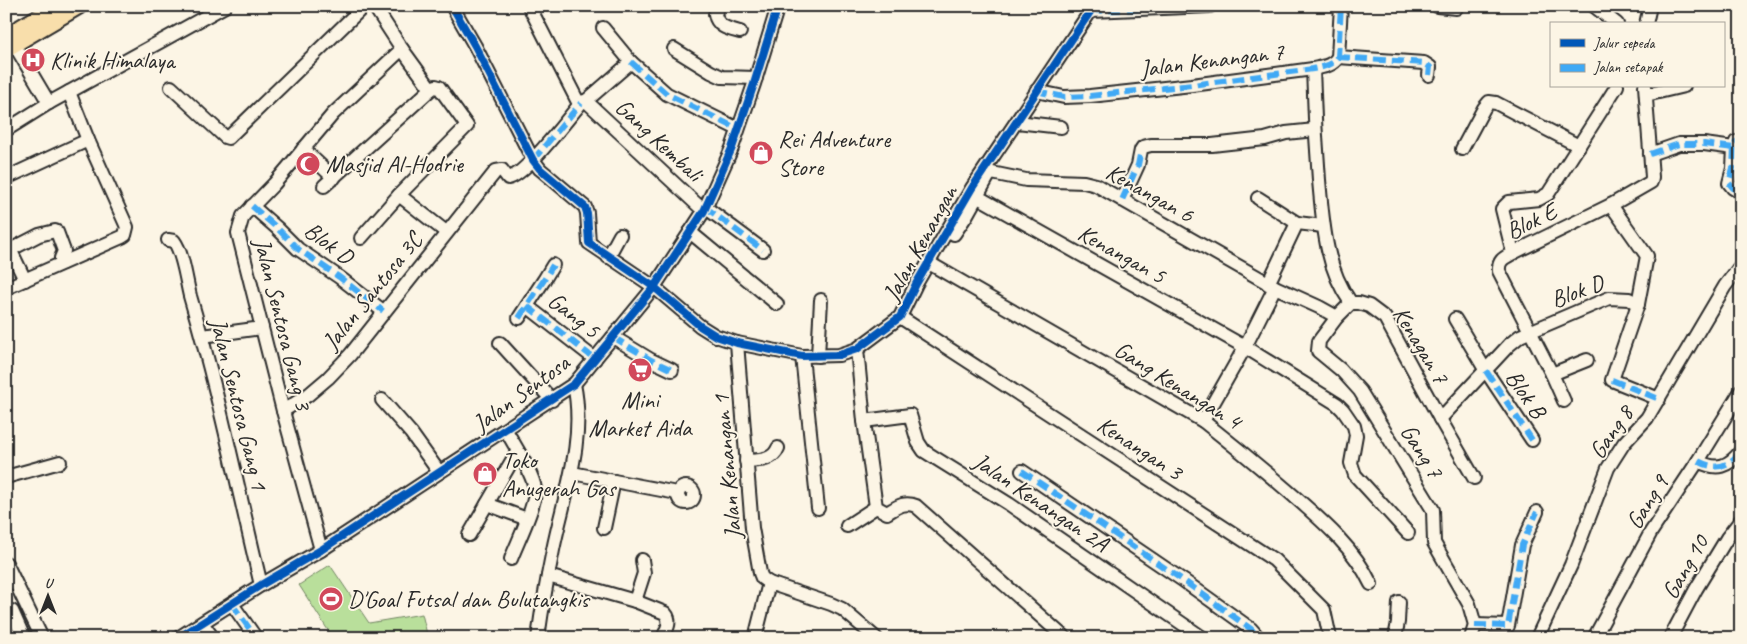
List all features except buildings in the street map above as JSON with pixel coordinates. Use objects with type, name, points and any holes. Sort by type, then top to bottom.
[{"type":"main road","points":[[9,43],[57,6]]},
{"type":"main road","points":[[9,43],[79,6]]},
{"type":"street","points":[[6,130],[206,11],[225,6]]},
{"type":"street","points":[[171,87],[228,138],[364,6]]},
{"type":"street","points":[[374,6],[431,89]]},
{"type":"street","name":"Jalan Kenangan","points":[[452,6],[475,46],[533,160],[540,169],[585,207],[589,243],[654,287],[700,326],[716,336],[737,343],[802,356],[838,355],[857,350],[900,317],[916,284],[976,181],[1093,9]]},
{"type":"street","name":"Gang Kembali","points":[[529,6],[576,100],[584,102],[704,209],[763,250]]},
{"type":"street","points":[[718,6],[715,14],[718,23],[723,27],[740,32]]},
{"type":"street","name":"Jalan Sentosa","points":[[178,638],[261,585],[321,550],[574,384],[654,287],[704,209],[732,148],[778,6]]},
{"type":"street","points":[[1093,9],[1210,6]]},
{"type":"street","points":[[1341,6],[1338,57],[1424,63],[1430,67],[1429,75]]},
{"type":"street","points":[[1438,6],[1456,8]]},
{"type":"street","points":[[1594,6],[1614,22]]},
{"type":"street","points":[[1648,22],[1650,6]]},
{"type":"street","points":[[603,28],[631,62],[667,94],[738,129]]},
{"type":"street","points":[[9,43],[49,103]]},
{"type":"street","name":"Jalan Sentosa Gang 3","points":[[321,550],[282,411],[238,233],[243,216],[333,114],[402,49]]},
{"type":"street","points":[[674,49],[722,77],[756,78]]},
{"type":"street","name":"Jalan Kenangan 7","points":[[1036,91],[1064,97],[1090,96],[1192,85],[1313,69],[1330,65],[1338,57]]},
{"type":"street","points":[[533,160],[584,102],[631,62]]},
{"type":"street","points":[[1313,69],[1315,130],[1323,226],[1335,276],[1351,303],[1337,317]]},
{"type":"street","points":[[303,149],[329,182],[436,86],[439,87],[467,126],[399,194],[361,238]]},
{"type":"street","points":[[1665,88],[1646,90],[1650,154],[1679,144],[1738,144],[1729,183],[1741,193]]},
{"type":"street","points":[[1513,253],[1502,210],[1509,202],[1539,199],[1548,194],[1614,90]]},
{"type":"street","points":[[6,288],[122,237],[126,231],[127,227],[69,92]]},
{"type":"street","points":[[1462,149],[1489,102],[1496,103],[1579,146]]},
{"type":"street","points":[[1017,122],[1061,127]]},
{"type":"street","points":[[1122,200],[1138,166],[1143,147],[1151,145],[1212,146],[1265,140],[1286,133],[1315,130]]},
{"type":"street","points":[[6,178],[88,140]]},
{"type":"street","name":"Blok E","points":[[1530,332],[1499,271],[1501,259],[1611,205],[1651,182],[1650,154]]},
{"type":"street","name":"Jalan Santosa 3C","points":[[282,411],[308,395],[350,355],[496,171],[502,170],[510,178],[533,160]]},
{"type":"street","name":"Kenangan 6","points":[[941,242],[950,240],[978,197],[989,175],[996,173],[1026,180],[1091,183],[1272,286],[1337,317]]},
{"type":"street","points":[[399,194],[446,232]]},
{"type":"street","name":"Kenangan 5","points":[[978,197],[1245,347],[1343,410],[1354,426],[1356,435],[1350,463],[1352,471],[1408,533]]},
{"type":"street","points":[[1258,198],[1297,223],[1323,226]]},
{"type":"street","points":[[1611,205],[1647,256],[1638,304],[1612,380],[1659,399]]},
{"type":"street","name":"Blok D","points":[[252,206],[298,249],[339,277],[383,311]]},
{"type":"street","points":[[1203,421],[1245,347],[1297,223]]},
{"type":"street","points":[[25,280],[8,250],[39,235],[57,232],[64,251],[61,258],[62,263]]},
{"type":"street","points":[[690,232],[777,304]]},
{"type":"street","points":[[608,256],[620,235]]},
{"type":"street","name":"Jalan Sentosa Gang 1","points":[[168,240],[176,242],[179,250],[186,282],[202,336],[261,585]]},
{"type":"street","name":"Gang Kenangan 4","points":[[929,263],[1203,421],[1238,448],[1336,533],[1364,569],[1371,584]]},
{"type":"street","name":"Gang 8","points":[[1537,638],[1571,565],[1608,468],[1624,443],[1647,418],[1732,283],[1741,265]]},
{"type":"street","name":"Gang 5","points":[[519,318],[552,266]]},
{"type":"street","name":"Blok D","points":[[1530,332],[1609,298],[1629,299],[1638,304]]},
{"type":"street","points":[[818,356],[821,300]]},
{"type":"street","name":"Kenagan 7","points":[[1351,303],[1369,306],[1384,318],[1440,419],[1509,345],[1530,332]]},
{"type":"street","name":"Gang 5","points":[[527,306],[595,359]]},
{"type":"street","name":"Kenangan 3","points":[[900,317],[1274,560],[1324,610],[1330,638]]},
{"type":"street","name":"Gang 7","points":[[1337,317],[1319,342],[1318,351],[1341,370],[1360,391],[1433,510],[1434,543],[1469,604],[1476,625]]},
{"type":"street","name":"Blok B","points":[[1455,319],[1486,371],[1532,440]]},
{"type":"street","points":[[202,336],[262,328]]},
{"type":"street","points":[[1530,332],[1564,401]]},
{"type":"street","points":[[613,337],[651,360],[672,370]]},
{"type":"street","points":[[500,343],[552,400]]},
{"type":"street","name":"Jalan Kenangan 1","points":[[737,343],[752,528],[760,574],[769,583]]},
{"type":"street","points":[[857,350],[864,421],[876,507]]},
{"type":"street","points":[[802,356],[818,508]]},
{"type":"street","points":[[1552,374],[1587,360]]},
{"type":"street","points":[[538,638],[548,576],[576,450],[578,402],[574,384]]},
{"type":"street","name":"Gang 9","points":[[1594,638],[1651,532],[1741,391]]},
{"type":"street","points":[[382,400],[411,433],[440,472]]},
{"type":"street","name":"Jalan Kenangan 2A","points":[[864,421],[910,415],[918,442],[924,451],[1009,504],[1203,638]]},
{"type":"street","points":[[1440,419],[1474,478]]},
{"type":"street","points":[[506,430],[533,478],[536,491],[511,558]]},
{"type":"street","points":[[746,462],[774,455],[778,448]]},
{"type":"street","points":[[1698,460],[1709,466],[1724,465],[1735,458],[1741,451]]},
{"type":"street","points":[[469,535],[517,452]]},
{"type":"street","points":[[6,477],[60,462]]},
{"type":"street","points":[[1022,471],[1184,581],[1251,629],[1259,638]]},
{"type":"street","points":[[572,473],[677,493]]},
{"type":"street","points":[[604,528],[614,481]]},
{"type":"street","points":[[487,504],[527,519]]},
{"type":"street","points":[[876,507],[887,513],[902,504],[916,506],[1065,638]]},
{"type":"street","points":[[847,526],[876,507]]},
{"type":"street","points":[[1471,638],[1476,625],[1508,626],[1522,545],[1537,512]]},
{"type":"street","name":"Gang 10","points":[[1670,638],[1696,589],[1727,538],[1741,520]]},
{"type":"street","points":[[635,601],[644,574],[642,560]]},
{"type":"street","points":[[6,563],[42,638]]},
{"type":"street","points":[[548,576],[635,601],[665,613],[668,617],[668,626],[663,638]]},
{"type":"street","points":[[755,636],[769,583],[836,606],[876,638]]},
{"type":"street","points":[[24,601],[9,613],[24,638]]},
{"type":"street","points":[[1395,638],[1399,602]]},
{"type":"street","points":[[232,604],[256,638]]},
{"type":"street","points":[[202,623],[213,638]]},
{"type":"green space","name":"D'Goal Futsal dan Bulutangkis","points":[[330,565],[369,623],[422,614],[428,638],[333,638],[299,585]]},
{"type":"marked path","points":[[1091,11],[1210,6]]},
{"type":"marked path","points":[[1036,91],[1064,97],[1090,96],[1192,85],[1324,67],[1338,57],[1341,6]]},
{"type":"marked path","points":[[1437,6],[1456,8]]},
{"type":"marked path","points":[[1338,57],[1424,63],[1430,67],[1429,75]]},
{"type":"marked path","points":[[631,62],[667,94],[738,129]]},
{"type":"marked path","points":[[533,160],[581,103]]},
{"type":"marked path","points":[[1650,154],[1679,144],[1704,144],[1734,148],[1736,142],[1741,141]]},
{"type":"marked path","points":[[1734,148],[1733,168],[1729,183],[1741,193]]},
{"type":"marked path","points":[[1122,200],[1138,165],[1141,150]]},
{"type":"marked path","points":[[252,206],[298,249],[339,277],[383,311]]},
{"type":"marked path","points":[[705,207],[763,250]]},
{"type":"marked path","points":[[519,318],[553,265]]},
{"type":"marked path","points":[[527,306],[595,359]]},
{"type":"marked path","points":[[613,337],[651,360],[672,370]]},
{"type":"marked path","points":[[1486,371],[1532,440]]},
{"type":"marked path","points":[[1612,380],[1659,399]]},
{"type":"marked path","points":[[1698,461],[1711,466],[1722,466],[1731,461],[1741,451]]},
{"type":"marked path","points":[[1022,471],[1184,581],[1251,629],[1259,638]]},
{"type":"marked path","points":[[1475,625],[1508,626],[1522,545],[1537,512]]},
{"type":"marked path","points":[[232,604],[256,638]]},
{"type":"cycle path","points":[[452,6],[475,46],[533,160],[540,169],[585,207],[589,243],[654,287],[700,326],[716,336],[737,343],[802,356],[839,355],[857,349],[900,317],[916,284],[972,188],[1094,6]]},
{"type":"cycle path","points":[[178,638],[261,585],[321,550],[574,384],[654,287],[704,211],[732,148],[778,6]]},
{"type":"place","name":"Klinik Himalaya","points":[[33,60]]},
{"type":"place","name":"Rei Adventure Store","points":[[761,153]]},
{"type":"place","name":"Masjid Al-Hodrie","points":[[308,164]]},
{"type":"place","name":"Mini Market Aida","points":[[640,370]]},
{"type":"place","name":"Toko Anugerah Gas","points":[[485,474]]},
{"type":"place","name":"D'Goal Futsal dan Bulutangkis","points":[[331,599]]}]
